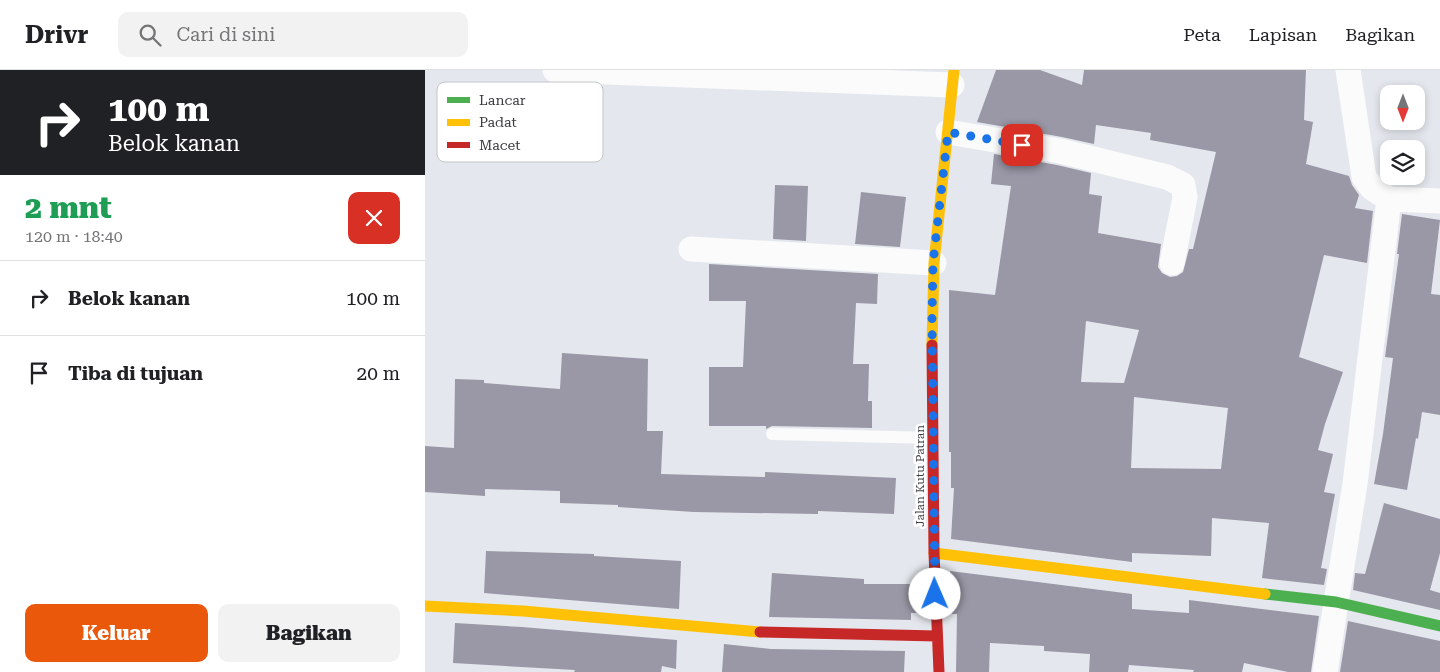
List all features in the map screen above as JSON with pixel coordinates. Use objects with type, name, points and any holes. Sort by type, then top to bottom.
[{"type":"street","points":[[555,70],[953,78]]},
{"type":"street","points":[[1348,70],[1364,177],[1371,188],[1389,198],[1440,201]]},
{"type":"street","name":"Jalan Kutu Patran","points":[[939,672],[934,553],[933,263],[953,78]]},
{"type":"street","points":[[948,132],[1059,151],[1167,177],[1183,185],[1185,196],[1172,263]]},
{"type":"street","points":[[1325,672],[1355,484],[1389,198]]},
{"type":"street","points":[[691,249],[933,263]]},
{"type":"street","points":[[934,553],[1123,578],[1336,602],[1440,626]]},
{"type":"street","points":[[425,606],[523,612],[771,633],[937,636]]},
{"type":"lane","points":[[772,434],[933,438]]},
{"type":"building","points":[[996,70],[1040,70],[1082,85],[1084,70],[1306,70],[1304,120],[1313,122],[1306,164],[1349,176],[1352,185],[1359,195],[1355,208],[1373,211],[1367,263],[1324,255],[1299,357],[1343,372],[1318,450],[1333,454],[1324,492],[1335,494],[1321,568],[1327,569],[1324,585],[1262,578],[1269,523],[1212,518],[1211,556],[1132,553],[1132,562],[951,539],[954,488],[951,488],[951,452],[949,452],[949,290],[995,295],[1011,186],[991,184],[994,154],[1091,173],[1089,194],[1102,196],[1098,233],[1161,244],[1158,267],[1162,273],[1170,277],[1177,276],[1183,272],[1189,249],[1193,249],[1216,152],[1150,140],[1151,133],[1096,125],[1094,144],[977,122]],"holes":[[[1086,321],[1139,330],[1124,383],[1081,382]],[[1134,397],[1228,408],[1221,469],[1131,468]]]},
{"type":"building","points":[[775,185],[808,186],[806,241],[773,239]]},
{"type":"building","points":[[861,192],[906,197],[900,247],[855,244]]},
{"type":"building","points":[[1402,214],[1440,220],[1431,294],[1440,295],[1440,415],[1422,412],[1407,490],[1374,484],[1393,358],[1385,357],[1399,254],[1397,254]]},
{"type":"building","points":[[709,264],[878,274],[877,304],[856,303],[853,364],[869,364],[868,401],[872,401],[872,428],[772,426],[766,429],[766,426],[709,426],[709,367],[743,367],[746,301],[709,301]]},
{"type":"building","points":[[562,353],[648,359],[647,431],[663,431],[661,474],[765,477],[765,472],[896,478],[894,514],[818,511],[818,514],[694,512],[618,507],[618,505],[560,503],[560,491],[485,489],[485,496],[425,492],[425,446],[454,448],[455,379],[484,380],[484,383],[560,389]]},
{"type":"building","points":[[1384,503],[1440,519],[1440,553],[1430,590],[1440,593],[1440,610],[1353,590],[1355,573],[1365,574]]},
{"type":"building","points":[[486,551],[594,554],[594,556],[681,561],[679,609],[484,593]]},
{"type":"building","points":[[950,571],[1132,594],[1132,609],[1189,613],[1189,600],[1319,616],[1311,672],[1288,672],[1244,663],[1242,672],[1193,672],[1194,670],[1129,665],[1128,672],[1089,672],[1090,654],[1044,651],[1044,646],[990,643],[989,672],[956,672],[957,614],[952,614]]},
{"type":"building","points":[[772,573],[864,579],[864,584],[920,584],[921,613],[911,613],[911,620],[769,617]]},
{"type":"building","points":[[1348,621],[1440,641],[1440,672],[1340,672]]},
{"type":"building","points":[[455,623],[677,640],[676,669],[662,666],[661,672],[574,672],[575,670],[453,663]]},
{"type":"building","points":[[724,644],[771,649],[905,651],[904,672],[722,672]]},
{"type":"traffic: fast","points":[[1265,594],[1336,602],[1440,626]]},
{"type":"traffic: slow","points":[[932,345],[934,263],[954,70]]},
{"type":"traffic: slow","points":[[934,553],[1265,594]]},
{"type":"traffic: slow","points":[[425,606],[523,611],[760,632]]},
{"type":"traffic: jam","points":[[932,345],[934,553],[939,672]]},
{"type":"traffic: jam","points":[[760,632],[937,636]]},
{"type":"route","points":[[935,594],[933,263],[948,132],[1022,145]]}]
